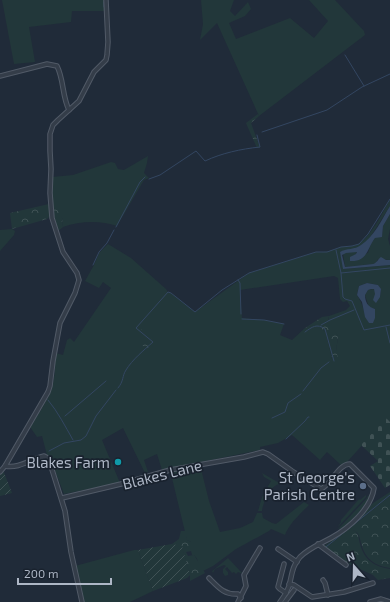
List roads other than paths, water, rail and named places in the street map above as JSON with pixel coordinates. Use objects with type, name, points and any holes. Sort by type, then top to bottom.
[{"type":"street","points":[[0,472],[5,466],[49,390],[60,323],[78,284],[77,273],[65,256],[60,245],[52,218],[50,203],[50,134],[53,125],[80,101],[94,72],[106,60],[108,42],[106,0]]},
{"type":"street","points":[[0,76],[47,64],[53,64],[57,66],[60,74],[69,110]]},
{"type":"street","name":"Blakes Lane","points":[[62,498],[121,484],[170,470],[244,457],[263,452],[321,489],[325,487],[344,466],[350,464],[374,488],[370,502],[350,525],[336,535],[318,544]]},
{"type":"street","points":[[5,466],[19,466],[42,456],[46,456],[53,470],[67,518],[71,552],[82,602]]},
{"type":"street","points":[[280,602],[286,593],[291,573],[297,562],[306,551],[318,544],[346,565]]},
{"type":"street","points":[[238,602],[246,584],[244,575],[260,548]]},
{"type":"street","points":[[278,549],[297,562]]},
{"type":"street","points":[[284,564],[278,587],[286,593]]},
{"type":"street","points":[[209,578],[222,591],[231,595],[238,594],[241,598]]},
{"type":"street","points":[[326,581],[328,595]]},
{"type":"street","points":[[289,584],[294,585],[312,597],[352,590],[373,583]]},
{"type":"street","points":[[285,602],[294,590]]},
{"type":"street","points":[[370,602],[381,599],[385,599],[390,602]]},
{"type":"water","points":[[390,206],[390,214],[383,226],[382,237],[375,238],[364,257],[356,261],[350,261],[350,257],[357,252],[342,255],[345,267],[373,264],[376,263],[381,257],[386,260],[390,260],[390,265],[343,269],[340,252],[359,247],[366,242]]},
{"type":"water","points":[[367,283],[378,285],[381,289],[380,297],[376,303],[373,300],[375,294],[374,289],[368,290],[365,295],[367,304],[375,309],[375,318],[373,323],[369,323],[365,317],[362,302],[357,295],[359,286]]},
{"type":"waterway","points":[[104,2],[104,7]]},
{"type":"waterway","points":[[345,55],[364,86]]},
{"type":"waterway","points":[[262,132],[327,110],[362,87],[390,74]]},
{"type":"waterway","points":[[149,179],[160,175],[196,151],[205,161],[232,152],[260,147],[257,135]]},
{"type":"waterway","points":[[116,227],[140,182],[145,177]]},
{"type":"waterway","points":[[118,388],[129,366],[138,355],[153,342],[136,328],[168,292],[195,312],[222,290],[249,273],[316,252],[327,252],[341,247],[359,244],[368,234],[390,199]]},
{"type":"waterway","points":[[93,265],[99,252],[107,243],[114,230]]},
{"type":"waterway","points":[[336,250],[341,273],[390,268]]},
{"type":"waterway","points":[[341,273],[343,297],[352,301],[364,330],[390,325]]},
{"type":"waterway","points":[[238,280],[240,283],[241,314]]},
{"type":"waterway","points":[[321,325],[354,310]]},
{"type":"waterway","points":[[242,319],[264,320],[284,324]]},
{"type":"waterway","points":[[305,332],[312,327],[317,326],[325,329],[334,361]]},
{"type":"waterway","points":[[386,327],[390,343]]},
{"type":"waterway","points":[[303,391],[321,368],[329,362]]},
{"type":"waterway","points":[[65,416],[106,381]]},
{"type":"waterway","points":[[49,451],[64,443],[81,440],[86,436],[96,416],[116,390]]},
{"type":"waterway","points":[[272,418],[285,412],[288,403],[301,394]]},
{"type":"waterway","points":[[48,400],[73,440]]},
{"type":"waterway","points":[[286,439],[309,417]]},
{"type":"waterway","points":[[326,547],[390,495]]},
{"type":"place","name":"Blakes Farm","points":[[118,462]]},
{"type":"place","name":"St George's Parish Centre","points":[[363,486]]}]
